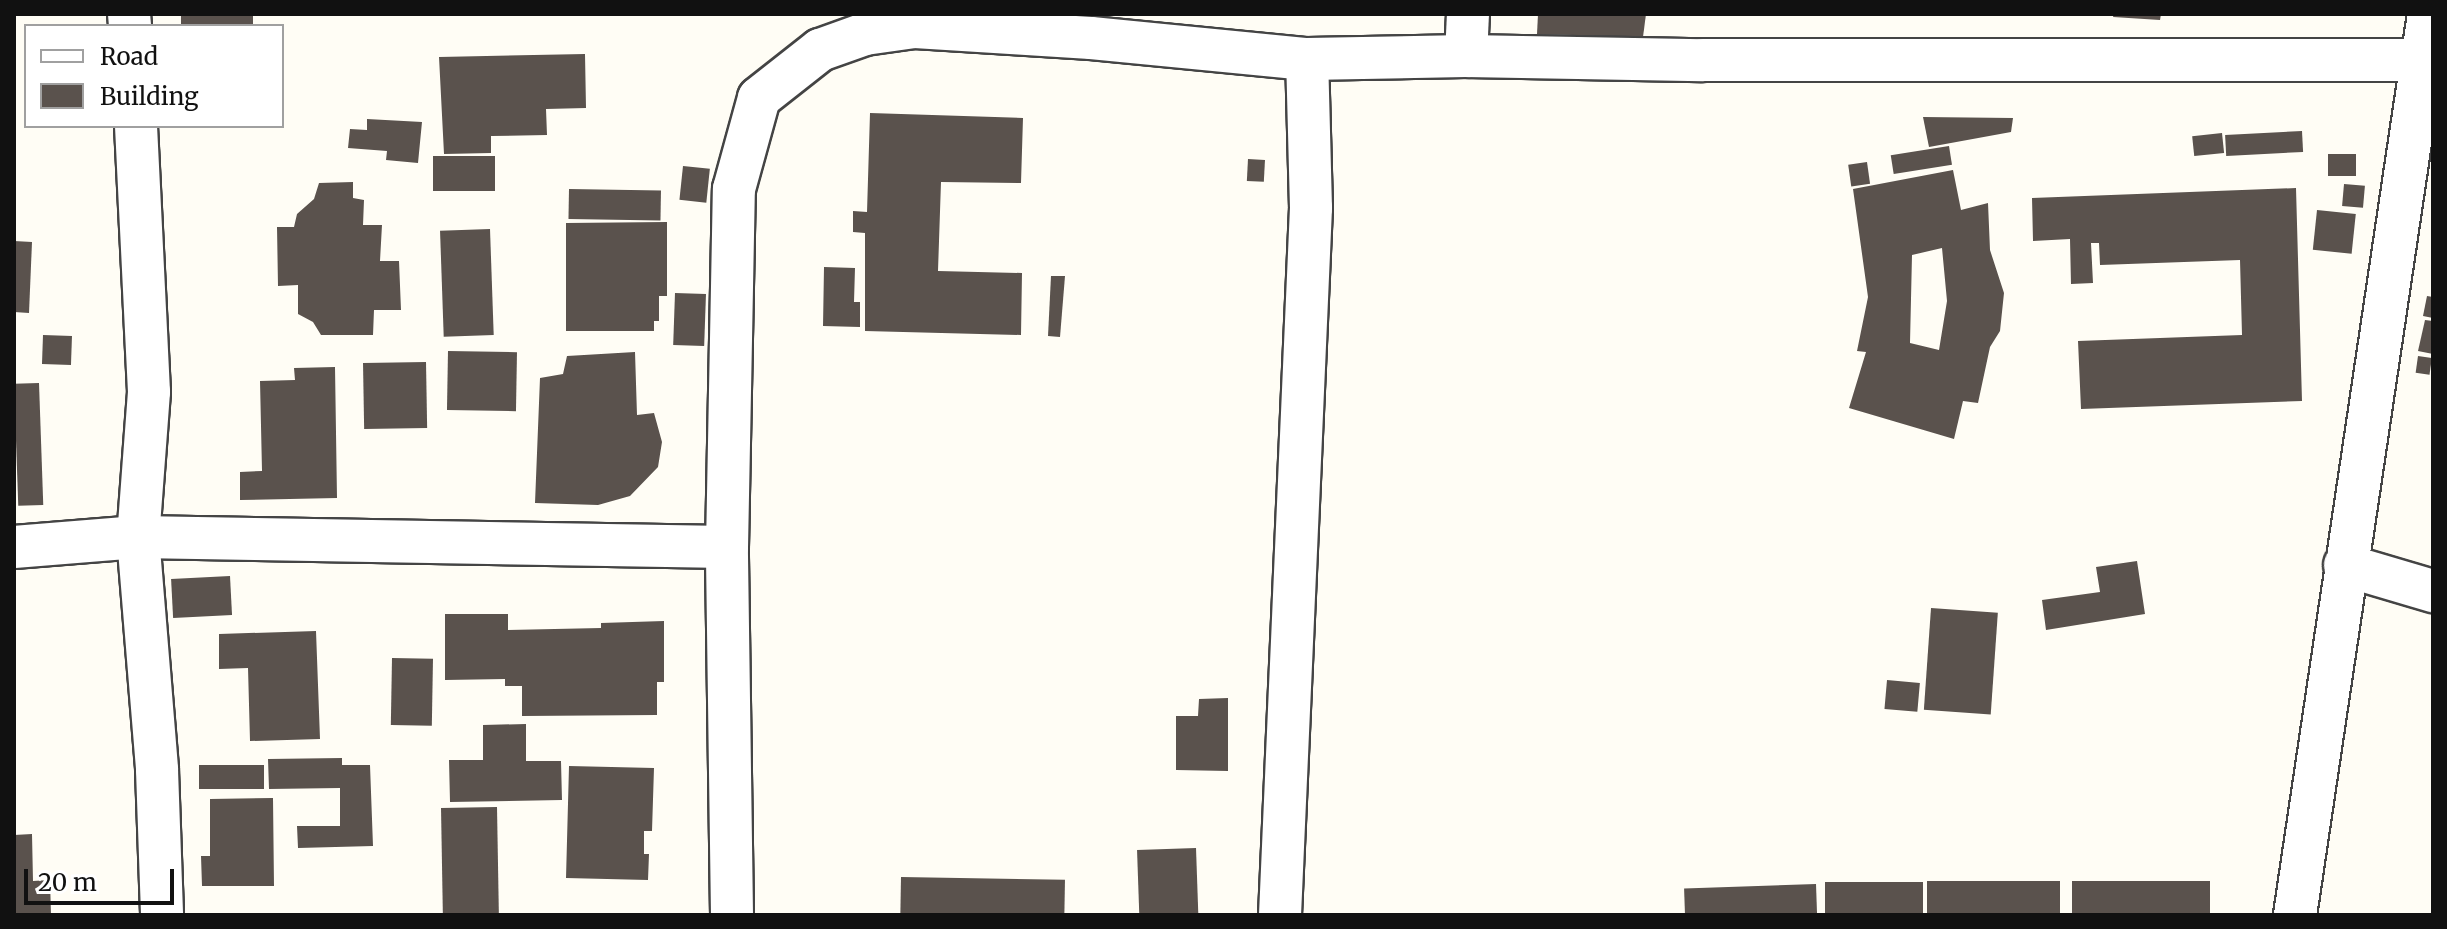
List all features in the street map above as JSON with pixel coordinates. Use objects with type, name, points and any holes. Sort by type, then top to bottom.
[{"type":"street","points":[[1466,56],[1468,14]]},
{"type":"street","points":[[2295,915],[2429,14]]},
{"type":"street","points":[[732,915],[727,547],[734,189],[759,98],[820,50],[865,34],[915,27],[1091,38],[1307,59],[1466,56],[1703,60],[2421,60]]},
{"type":"street","points":[[1280,915],[1311,208],[1307,59]]},
{"type":"street","points":[[136,128],[149,392],[138,537],[157,770],[162,915]]},
{"type":"street","points":[[14,547],[138,537],[727,547]]},
{"type":"street","points":[[2345,565],[2433,591]]},
{"type":"building","points":[[181,14],[253,14],[253,24],[181,24]]},
{"type":"building","points":[[1538,14],[1646,14],[1643,37],[1537,34]]},
{"type":"building","points":[[2114,14],[2161,14],[2160,20],[2113,17]]},
{"type":"building","points":[[585,54],[586,108],[546,109],[547,135],[491,136],[491,153],[444,154],[439,57]]},
{"type":"building","points":[[870,113],[1023,118],[1021,183],[941,182],[938,271],[1022,273],[1021,335],[865,331],[865,233],[853,232],[853,211],[867,212]]},
{"type":"building","points":[[1923,117],[2013,118],[2011,132],[1929,147]]},
{"type":"building","points":[[367,119],[422,122],[418,163],[386,160],[387,151],[348,148],[350,129],[367,130]]},
{"type":"building","points":[[2302,131],[2303,152],[2226,156],[2225,135]]},
{"type":"building","points":[[2222,133],[2224,153],[2194,156],[2192,136]]},
{"type":"building","points":[[1949,146],[1952,165],[1894,174],[1891,155]]},
{"type":"building","points":[[2328,154],[2356,154],[2356,176],[2328,176]]},
{"type":"building","points":[[433,156],[495,156],[495,191],[433,191]]},
{"type":"building","points":[[1248,159],[1265,160],[1264,182],[1247,181]]},
{"type":"building","points":[[1867,162],[1870,184],[1851,186],[1848,165]]},
{"type":"building","points":[[683,166],[710,169],[706,203],[679,200]]},
{"type":"building","points":[[1953,170],[1961,210],[1988,203],[1990,250],[2004,293],[2000,331],[1990,347],[1978,403],[1963,401],[1954,439],[1849,408],[1866,352],[1857,351],[1868,297],[1853,189]],"holes":[[[1942,248],[1947,301],[1939,350],[1910,343],[1912,255]]]},
{"type":"building","points":[[353,182],[353,198],[364,200],[363,225],[382,225],[380,261],[399,261],[401,310],[374,310],[373,335],[321,335],[313,322],[298,314],[298,285],[278,286],[277,227],[294,227],[297,214],[314,199],[319,183]]},
{"type":"building","points":[[2344,184],[2365,186],[2363,208],[2342,206]]},
{"type":"building","points":[[2296,188],[2302,401],[2081,409],[2078,341],[2242,335],[2240,260],[2100,265],[2099,243],[2091,243],[2093,283],[2071,284],[2070,239],[2033,241],[2032,198]]},
{"type":"building","points":[[569,189],[661,191],[660,221],[568,219]]},
{"type":"building","points":[[2317,210],[2356,214],[2352,254],[2313,250]]},
{"type":"building","points":[[667,222],[667,296],[659,296],[659,321],[654,321],[654,331],[566,331],[566,223]]},
{"type":"building","points":[[490,229],[494,335],[444,337],[440,231]]},
{"type":"building","points":[[14,241],[32,242],[29,313],[14,312]]},
{"type":"building","points":[[824,267],[855,268],[854,302],[860,302],[860,327],[823,326]]},
{"type":"building","points":[[1051,276],[1065,276],[1060,337],[1048,336]]},
{"type":"building","points":[[675,293],[706,294],[704,346],[673,345]]},
{"type":"building","points":[[2427,296],[2433,297],[2433,318],[2423,316]]},
{"type":"building","points":[[2425,320],[2433,321],[2433,354],[2418,351]]},
{"type":"building","points":[[43,335],[72,336],[71,365],[42,364]]},
{"type":"building","points":[[448,351],[517,352],[516,411],[447,410]]},
{"type":"building","points":[[635,352],[637,415],[654,413],[662,442],[658,467],[630,496],[598,505],[535,503],[540,378],[563,374],[567,356]]},
{"type":"building","points":[[2418,356],[2432,358],[2429,375],[2416,373]]},
{"type":"building","points":[[426,362],[427,428],[364,429],[363,363]]},
{"type":"building","points":[[335,367],[337,498],[240,500],[240,472],[262,471],[260,381],[295,380],[294,368]]},
{"type":"building","points":[[39,383],[43,505],[18,506],[14,384]]},
{"type":"building","points":[[2137,561],[2145,614],[2046,630],[2042,600],[2100,592],[2096,567]]},
{"type":"building","points":[[230,576],[232,615],[173,618],[171,579]]},
{"type":"building","points":[[1931,608],[1998,613],[1991,714],[1924,710]]},
{"type":"building","points":[[445,614],[508,614],[508,630],[601,628],[601,623],[664,621],[664,682],[657,682],[657,715],[522,716],[522,686],[505,686],[505,679],[445,680]]},
{"type":"building","points":[[316,631],[320,739],[250,741],[248,668],[219,669],[219,634]]},
{"type":"building","points":[[392,658],[433,659],[432,726],[391,725]]},
{"type":"building","points":[[1887,680],[1920,683],[1917,712],[1884,709]]},
{"type":"building","points":[[1228,698],[1228,771],[1176,770],[1176,716],[1198,716],[1199,699]]},
{"type":"building","points":[[526,724],[526,761],[561,761],[562,800],[450,802],[449,760],[483,760],[483,725]]},
{"type":"building","points":[[342,758],[342,765],[370,765],[373,846],[298,848],[297,826],[340,826],[340,788],[269,789],[268,759]]},
{"type":"building","points":[[199,765],[264,765],[264,789],[199,789]]},
{"type":"building","points":[[569,766],[654,768],[652,831],[644,831],[644,854],[649,854],[648,880],[566,878]]},
{"type":"building","points":[[273,798],[274,886],[202,886],[201,856],[210,856],[210,799]]},
{"type":"building","points":[[497,807],[499,915],[443,915],[441,808]]},
{"type":"building","points":[[32,834],[33,881],[50,880],[51,915],[14,915],[14,835]]},
{"type":"building","points":[[1196,848],[1198,915],[1139,915],[1137,850]]},
{"type":"building","points":[[901,877],[1065,880],[1064,915],[900,915]]},
{"type":"building","points":[[1927,881],[2060,881],[2060,915],[1927,915]]},
{"type":"building","points":[[2072,881],[2210,881],[2210,915],[2072,915]]},
{"type":"building","points":[[1825,882],[1923,882],[1923,915],[1825,915]]},
{"type":"building","points":[[1816,884],[1817,915],[1685,915],[1684,889]]}]
